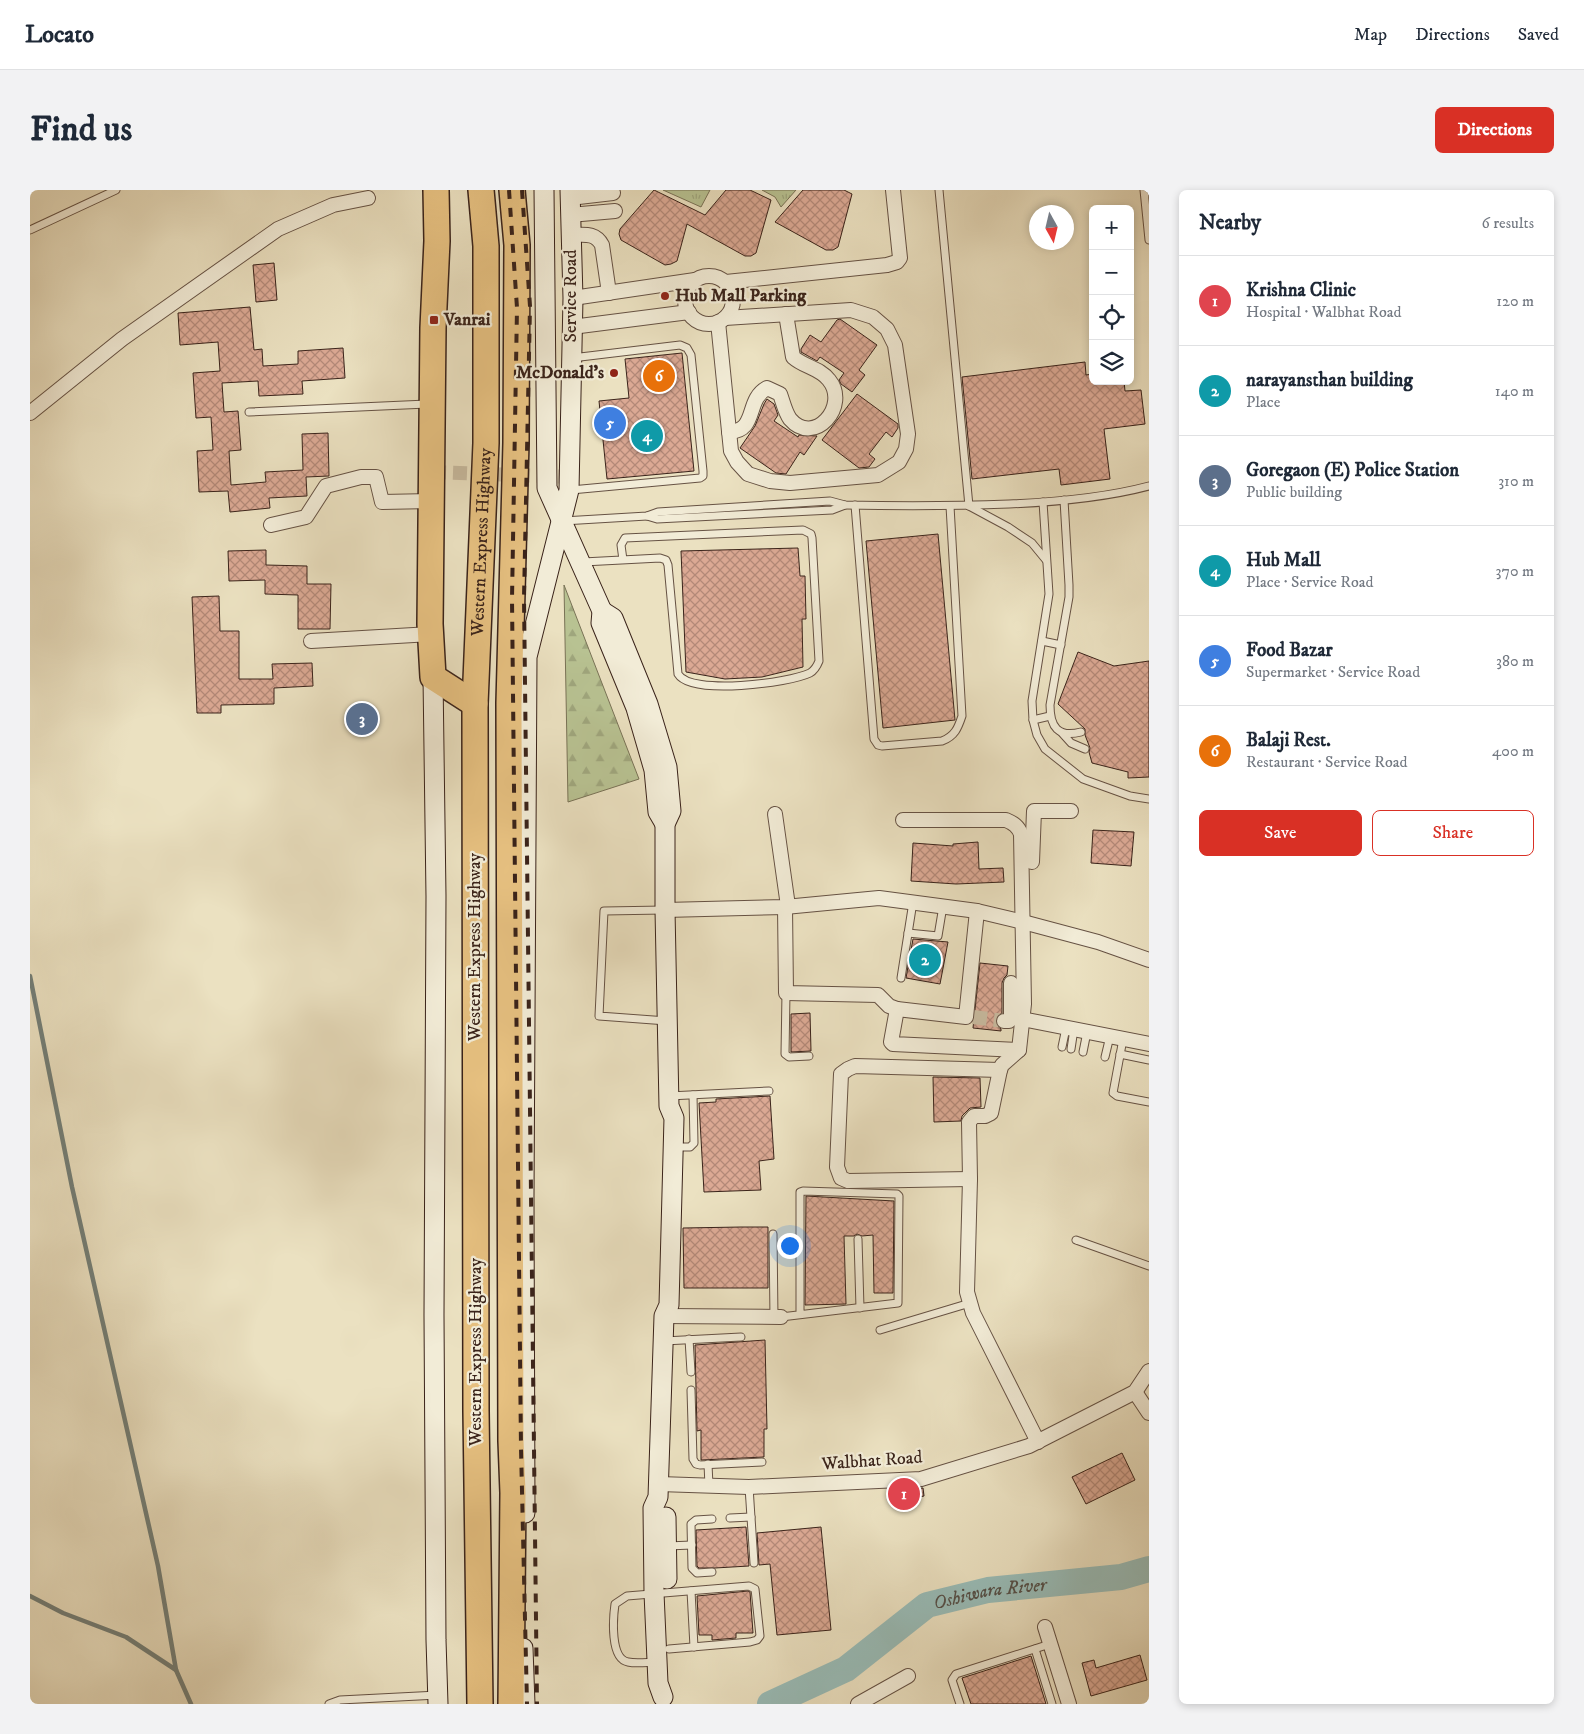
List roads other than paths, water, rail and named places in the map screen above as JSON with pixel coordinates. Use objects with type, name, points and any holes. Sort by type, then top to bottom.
[{"type":"highway","points":[[436,190],[437,241],[431,501],[431,634],[433,677],[475,704]]},
{"type":"highway","name":"Western Express Highway","points":[[480,1704],[476,1411],[475,704],[486,443],[486,246],[481,190]]},
{"type":"highway","name":"Western Express Highway","points":[[511,1704],[513,1493],[511,1421],[509,703],[516,444],[517,255],[512,190]]},
{"type":"highway","points":[[463,1704],[464,1675],[479,1649]]},
{"type":"main road","points":[[544,190],[547,488],[602,611],[613,618],[642,706],[671,811],[665,824],[664,910],[669,1101],[674,1118],[659,1306],[664,1316],[659,1490],[653,1508],[663,1655],[658,1683],[663,1700]]},
{"type":"main road","name":"Service Road","points":[[525,1704],[523,1650],[527,657],[569,490],[573,298],[570,201]]},
{"type":"main road","points":[[433,677],[436,896],[434,1334],[438,1699]]},
{"type":"main road","points":[[665,1241],[663,1120],[669,1101]]},
{"type":"main road","points":[[659,1490],[666,1508],[667,1546],[660,1593]]},
{"type":"street","points":[[726,282],[887,265],[898,262],[900,258],[893,190]]},
{"type":"street","points":[[596,192],[598,212]]},
{"type":"street","points":[[570,201],[596,192],[613,193]]},
{"type":"street","points":[[30,413],[122,339],[278,229],[334,205],[368,198]]},
{"type":"street","points":[[570,201],[598,212],[615,211]]},
{"type":"street","points":[[571,235],[589,234],[598,239],[602,246],[609,293]]},
{"type":"street","points":[[573,298],[711,276],[726,282],[731,288],[733,296],[730,312],[721,320]]},
{"type":"street","points":[[695,280],[686,294],[686,307],[695,318],[702,322],[710,324],[721,320],[850,310],[873,317],[888,329],[895,345],[908,434],[906,449],[899,462],[878,475],[790,483],[770,482],[748,474],[737,462],[731,451],[721,320]]},
{"type":"street","points":[[572,327],[689,312]]},
{"type":"street","points":[[729,432],[736,432],[745,427],[757,396],[767,388],[780,394],[787,415],[800,426],[818,427],[834,411],[835,389],[829,379],[821,372],[799,362],[791,354],[786,314]]},
{"type":"street","points":[[271,525],[306,517],[326,486],[361,477],[376,477],[382,502],[431,501]]},
{"type":"street","points":[[311,641],[431,634]]},
{"type":"street","points":[[1004,1021],[1010,1020],[1017,1004],[1027,844],[1034,811],[1071,811]]},
{"type":"street","points":[[775,814],[787,907],[786,993],[878,995],[889,1006],[896,1009],[969,1017],[976,911]]},
{"type":"street","points":[[903,820],[1006,820],[1020,830],[1027,844],[1032,862]]},
{"type":"street","points":[[664,910],[787,907],[879,898],[976,911],[1098,942],[1149,960]]},
{"type":"street","points":[[1011,983],[1022,1019],[1019,1050],[1002,1065],[991,1113],[984,1116],[974,1116],[969,1122],[970,1179],[967,1292],[973,1313],[1038,1442]]},
{"type":"street","points":[[896,1009],[892,1043],[1019,1050]]},
{"type":"street","points":[[1022,1019],[1149,1044]]},
{"type":"street","points":[[970,1179],[848,1181],[841,1178],[837,1168],[841,1074],[855,1066],[1000,1070]]},
{"type":"street","points":[[664,1316],[777,1317]]},
{"type":"street","name":"Walbhat Road","points":[[659,1490],[709,1486],[749,1487],[921,1479],[1038,1442],[1135,1392],[1149,1371]]},
{"type":"street","points":[[1135,1392],[1149,1412]]},
{"type":"street","points":[[1044,1627],[1068,1704]]},
{"type":"street","points":[[858,1704],[908,1676]]},
{"type":"lane","points":[[939,190],[969,506]]},
{"type":"lane","points":[[1144,190],[1149,240]]},
{"type":"lane","points":[[30,230],[113,191]]},
{"type":"lane","points":[[569,490],[700,478],[704,472],[691,355],[687,348],[680,345],[572,358]]},
{"type":"lane","points":[[249,412],[432,404]]},
{"type":"lane","points":[[561,521],[647,516],[658,512],[830,501],[845,505],[950,506],[1042,502],[1099,496],[1149,486]]},
{"type":"lane","points":[[1064,500],[1070,585],[1050,705],[1050,716],[1052,724],[1071,743],[1085,749]]},
{"type":"lane","points":[[1042,502],[1049,594],[1032,701],[1032,720],[1045,749],[1083,779],[1130,796],[1149,800]]},
{"type":"lane","points":[[855,505],[874,739],[878,745],[882,746],[942,741],[954,735],[962,716],[950,506]]},
{"type":"lane","points":[[969,506],[1008,527],[1032,543],[1046,560]]},
{"type":"lane","points":[[580,563],[660,558],[666,560],[678,674],[686,681],[718,686],[769,683],[809,673],[817,667],[819,661],[812,538],[808,532],[803,530],[625,538],[621,545],[623,560]]},
{"type":"lane","points":[[1042,641],[1061,645]]},
{"type":"lane","points":[[1032,720],[1050,716]]},
{"type":"lane","points":[[1062,733],[1081,732]]},
{"type":"lane","points":[[901,978],[913,902]]},
{"type":"lane","points":[[908,933],[938,936],[943,906]]},
{"type":"lane","points":[[664,910],[604,911],[598,1016],[668,1021]]},
{"type":"lane","points":[[786,993],[785,1054],[788,1057],[808,1056]]},
{"type":"lane","points":[[1062,1047],[1076,1030]]},
{"type":"lane","points":[[1071,1049],[1076,1030]]},
{"type":"lane","points":[[1076,1030],[1083,1052]]},
{"type":"lane","points":[[1117,1037],[1120,1054],[1114,1094],[1149,1102]]},
{"type":"lane","points":[[1105,1057],[1117,1037]]},
{"type":"lane","points":[[1120,1054],[1149,1060]]},
{"type":"lane","points":[[669,1101],[693,1095],[769,1091]]},
{"type":"lane","points":[[673,1147],[690,1147],[694,1143],[693,1095]]},
{"type":"lane","points":[[773,1234],[777,1317],[896,1304],[899,1301],[899,1196],[897,1194],[800,1192],[800,1314]]},
{"type":"lane","points":[[858,1239],[860,1308]]},
{"type":"lane","points":[[1076,1240],[1149,1266]]},
{"type":"lane","points":[[880,1330],[970,1303]]},
{"type":"lane","points":[[664,1341],[741,1337]]},
{"type":"lane","points":[[689,1339],[691,1372]]},
{"type":"lane","points":[[691,1390],[694,1459],[696,1464],[762,1462]]},
{"type":"lane","points":[[708,1464],[709,1486]]},
{"type":"lane","points":[[749,1487],[754,1563]]},
{"type":"lane","points":[[730,1518],[751,1516]]},
{"type":"lane","points":[[712,1520],[696,1520],[691,1524],[692,1568],[697,1573],[712,1572]]},
{"type":"lane","points":[[667,1546],[692,1545]]},
{"type":"lane","points":[[752,1587],[756,1592],[760,1636],[757,1640],[750,1642],[694,1646],[628,1663],[618,1655],[615,1646],[615,1604],[627,1596],[660,1593],[752,1587]]},
{"type":"lane","points":[[691,1591],[694,1646]]},
{"type":"lane","points":[[960,1704],[952,1680],[956,1674],[1050,1644]]},
{"type":"lane","points":[[1035,1649],[1052,1704]]},
{"type":"lane","points":[[374,1704],[380,1698]]},
{"type":"lane","points":[[329,1704],[340,1700],[380,1698],[438,1699]]},
{"type":"waterway","points":[[30,976],[72,1187],[158,1566],[176,1670],[191,1704]]},
{"type":"waterway","name":"Oshiwara River","points":[[770,1704],[846,1669],[927,1605],[988,1590],[1121,1577],[1149,1569]]},
{"type":"waterway","points":[[30,1596],[63,1613],[126,1637],[176,1670]]},
{"type":"tunnel","points":[[432,472],[570,477]]},
{"type":"tunnel","points":[[973,1017],[1004,1021]]},
{"type":"railway","points":[[509,190],[517,308],[512,599],[521,1448],[527,1704]]},
{"type":"railway","points":[[522,190],[530,306],[524,598],[537,1704]]},
{"type":"place","name":"Hub Mall Parking","points":[[665,296]]},
{"type":"place","name":"Vanrai","points":[[434,320]]},
{"type":"place","name":"McDonald's","points":[[614,373]]},
{"type":"place","name":"Balaji Rest.","points":[[659,376]]},
{"type":"place","name":"Food Bazar","points":[[610,423]]},
{"type":"place","name":"Hub Mall","points":[[647,436]]},
{"type":"place","name":"Goregaon (E) Police Station","points":[[362,719]]},
{"type":"place","name":"narayansthan building","points":[[925,960]]},
{"type":"place","name":"Krishna Clinic","points":[[904,1494]]}]
